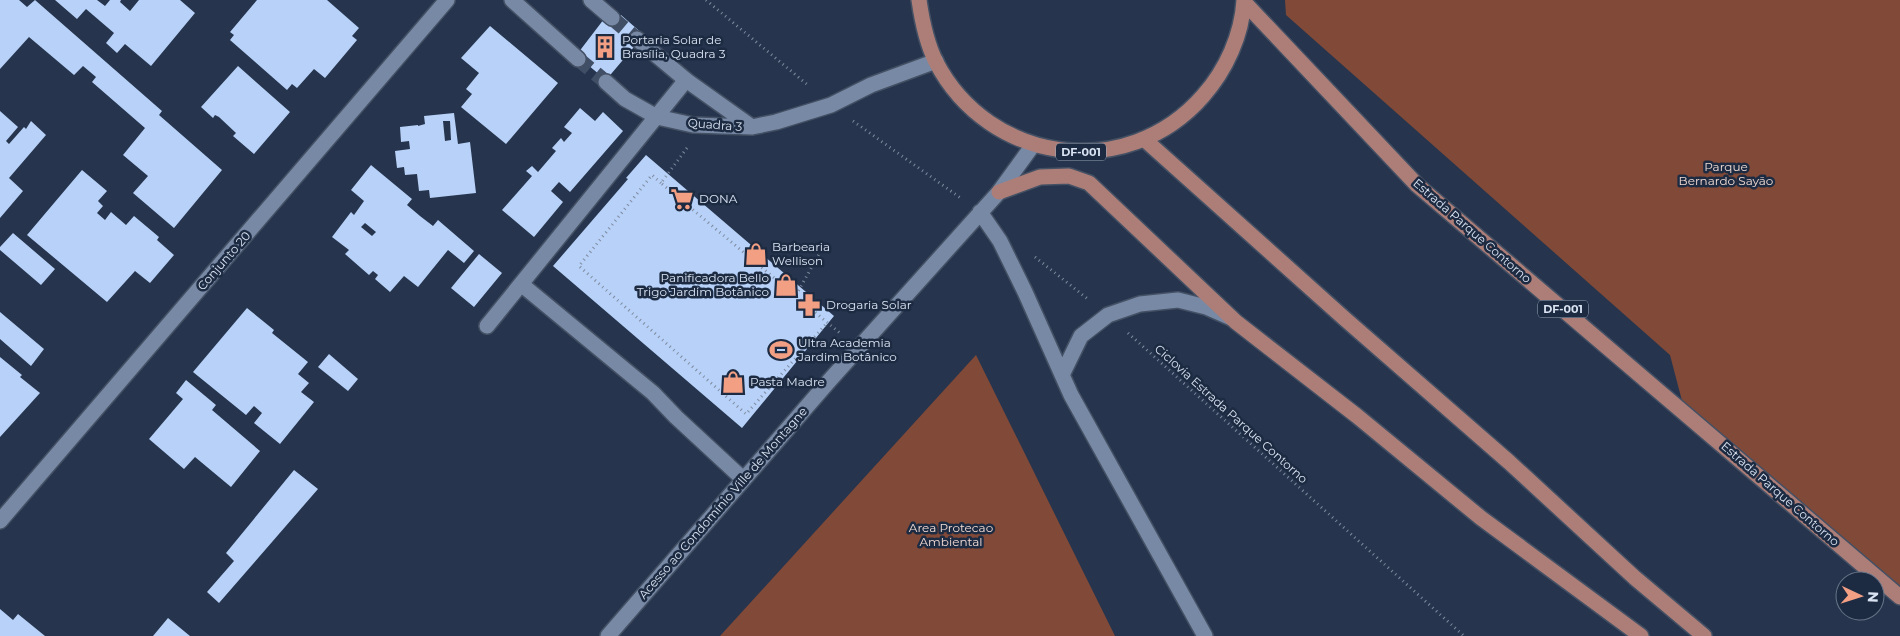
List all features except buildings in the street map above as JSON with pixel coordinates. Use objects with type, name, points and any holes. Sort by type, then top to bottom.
[{"type":"main road","name":"DF-001","points":[[919,0],[924,32],[936,61],[953,89],[976,113],[1003,132],[1033,144],[1055,150],[1093,151],[1123,146],[1144,139],[1170,125],[1193,107],[1213,85],[1228,59],[1239,32],[1244,1]]},
{"type":"main road","name":"Estrada Parque Contorno","points":[[1244,1],[1417,185],[1900,597]]},
{"type":"main road","points":[[1144,139],[1509,462],[1635,578],[1704,636]]},
{"type":"main road","points":[[999,192],[1040,177],[1069,176],[1089,183],[1236,322],[1408,456],[1481,518],[1642,636]]},
{"type":"main road","points":[[1570,584],[1628,636]]},
{"type":"street","name":"Conjunto 20","points":[[0,521],[447,0]]},
{"type":"street","points":[[512,0],[578,59]]},
{"type":"street","points":[[590,0],[612,18]]},
{"type":"street","name":"Quadra 3","points":[[637,40],[686,80],[752,127]]},
{"type":"street","points":[[752,127],[776,122],[831,105],[871,85],[936,61]]},
{"type":"street","points":[[487,326],[686,80]]},
{"type":"street","name":"Quadra 3","points":[[606,82],[625,99],[657,117],[694,125],[752,127]]},
{"type":"street","points":[[999,192],[1033,144]]},
{"type":"street","name":"Acesso ao Condomínio Ville de Montagne","points":[[608,636],[744,479],[999,192]]},
{"type":"street","points":[[980,212],[1000,242],[1025,292],[1071,395],[1205,636]]},
{"type":"street","points":[[521,284],[653,393],[676,417],[744,479]]},
{"type":"street","points":[[1062,375],[1081,336],[1108,315],[1140,304],[1178,300],[1206,307],[1236,322]]},
{"type":"path","points":[[661,183],[690,145]]},
{"type":"path","points":[[828,323],[746,414],[579,266],[652,175],[661,183],[796,296],[828,323],[835,329]]},
{"type":"path","points":[[796,296],[822,249]]},
{"type":"path","name":"Ciclovia Estrada Parque Contorno","points":[[1032,254],[1108,315],[1464,636]]},
{"type":"green space","name":"Parque Bernardo Sayão","points":[[1285,0],[1900,0],[1900,598],[1885,585],[1885,571],[1868,571],[1686,416],[1670,355],[1286,15]]},
{"type":"green space","name":"Area Protecao Ambiental","points":[[976,355],[1115,636],[720,636]]},
{"type":"tunnel","points":[[612,18],[637,39]]},
{"type":"tunnel","points":[[578,59],[606,82]]},
{"type":"place","name":"Portaria Solar de Brasília, Quadra 3","points":[[605,47]]},
{"type":"place","name":"DONA","points":[[682,199]]},
{"type":"place","name":"Barbearia Wellison","points":[[756,254]]},
{"type":"place","name":"Panificadora Bello Trigo Jardim Botânico","points":[[786,285]]},
{"type":"place","name":"Drogaria Solar","points":[[809,305]]},
{"type":"place","name":"Ultra Academia Jardim Botânico","points":[[781,350]]},
{"type":"place","name":"Pasta Madre","points":[[733,382]]}]
